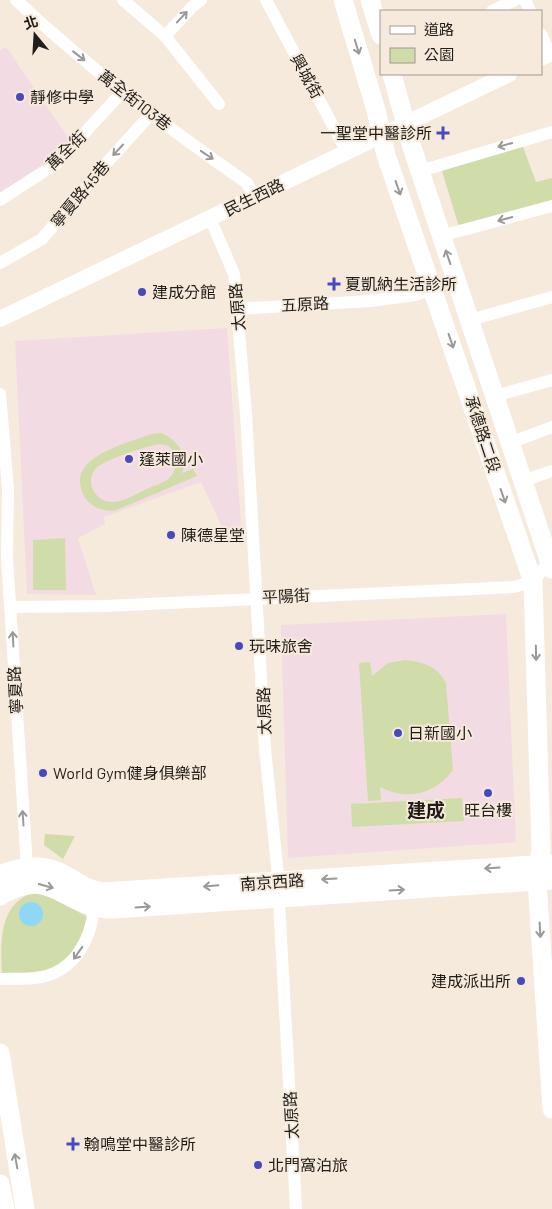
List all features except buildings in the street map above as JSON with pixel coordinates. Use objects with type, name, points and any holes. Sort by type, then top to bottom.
[{"type":"main road","name":"承德路二段","points":[[343,0],[386,155],[533,582],[545,873],[552,1109]]},
{"type":"main road","points":[[370,0],[380,32]]},
{"type":"main road","name":"承德路二段","points":[[392,75],[441,236],[551,562]]},
{"type":"main road","name":"南京西路","points":[[0,875],[27,867],[44,867],[57,870],[80,885],[102,892],[278,889],[545,873]]},
{"type":"main road","name":"南京西路","points":[[0,896],[21,885],[35,883],[46,885],[77,902],[94,908],[113,909],[278,889]]},
{"type":"main road","points":[[0,1053],[25,1209]]},
{"type":"main road","points":[[0,1184],[5,1209]]},
{"type":"street","name":"萬全街103巷","points":[[16,0],[62,43],[151,114],[247,182],[254,197]]},
{"type":"street","points":[[123,0],[165,36],[218,104]]},
{"type":"street","points":[[165,36],[192,7],[202,0]]},
{"type":"street","name":"興城街","points":[[266,0],[347,152]]},
{"type":"street","points":[[494,10],[515,0]]},
{"type":"street","points":[[542,37],[548,55]]},
{"type":"street","name":"民生西路","points":[[0,320],[507,75]]},
{"type":"street","name":"萬全街","points":[[0,200],[57,163],[122,91]]},
{"type":"street","name":"寧夏路45巷","points":[[0,263],[42,239],[102,167],[151,114]]},
{"type":"street","points":[[420,171],[552,132]]},
{"type":"street","points":[[441,236],[552,206]]},
{"type":"street","name":"太原路","points":[[210,218],[234,274],[249,450],[266,748],[278,889],[296,1209]]},
{"type":"street","name":"五原路","points":[[237,309],[370,301],[416,295],[432,289]]},
{"type":"street","points":[[470,320],[552,297]]},
{"type":"street","points":[[494,396],[552,380]]},
{"type":"street","name":"寧夏路","points":[[0,394],[8,489],[7,558],[27,867]]},
{"type":"street","points":[[510,443],[552,427]]},
{"type":"street","points":[[523,481],[552,471]]},
{"type":"street","points":[[533,582],[551,562]]},
{"type":"street","name":"平陽街","points":[[11,608],[114,606],[513,587],[533,582]]},
{"type":"street","points":[[0,979],[42,977],[63,969],[71,962],[84,943],[93,922],[94,908]]},
{"type":"shaded area","name":"靜修中學","points":[[6,47],[72,143],[56,162],[0,196],[0,50]]},
{"type":"shaded area","name":"蓬萊國小","points":[[227,328],[242,537],[229,542],[201,482],[104,517],[105,524],[78,538],[96,595],[27,594],[15,341]]},
{"type":"shaded area","name":"日新國小","points":[[506,614],[516,842],[288,858],[281,625]]},
{"type":"green space","points":[[522,144],[536,182],[552,178],[552,203],[459,227],[442,171]]},
{"type":"green space","points":[[161,433],[177,444],[183,454],[184,466],[182,473],[193,469],[197,476],[114,511],[93,506],[84,496],[80,483],[83,471],[90,462],[114,448],[151,434]],"holes":[[[160,444],[169,446],[177,458],[172,475],[165,481],[117,502],[101,499],[93,490],[91,479],[96,468],[100,465],[147,447]]]},
{"type":"green space","points":[[65,538],[66,590],[33,590],[33,540]]},
{"type":"green space","points":[[405,660],[429,666],[446,683],[453,770],[446,778],[429,790],[420,793],[400,794],[380,787],[381,800],[368,801],[359,663],[370,662],[372,676],[388,663]]},
{"type":"green space","points":[[462,798],[464,821],[352,827],[351,804]]},
{"type":"green space","points":[[45,834],[75,836],[63,859],[44,845]]},
{"type":"green space","points":[[33,893],[42,893],[88,917],[82,935],[68,958],[58,965],[35,972],[2,974],[1,948],[4,924],[14,905],[22,898]]},
{"type":"water","points":[[31,902],[36,903],[42,909],[42,919],[36,925],[31,926],[26,925],[20,919],[19,914],[20,909],[26,903]]},
{"type":"place","name":"靜修中學","points":[[20,97]]},
{"type":"place","name":"一聖堂中醫診所","points":[[443,133]]},
{"type":"place","name":"夏凱納生活診所","points":[[334,284]]},
{"type":"place","name":"建成分館","points":[[142,292]]},
{"type":"place","name":"蓬萊國小","points":[[129,459]]},
{"type":"place","name":"陳德星堂","points":[[171,535]]},
{"type":"place","name":"玩味旅舍","points":[[239,646]]},
{"type":"place","name":"日新國小","points":[[398,733]]},
{"type":"place","name":"World Gym健身俱樂部","points":[[43,773]]},
{"type":"place","name":"旺台樓","points":[[488,793]]},
{"type":"place","name":"建成派出所","points":[[521,981]]},
{"type":"place","name":"翰鳴堂中醫診所","points":[[73,1144]]},
{"type":"place","name":"北門窩泊旅","points":[[258,1165]]},
{"type":"district","name":"建成","points":[[426,810]]}]
